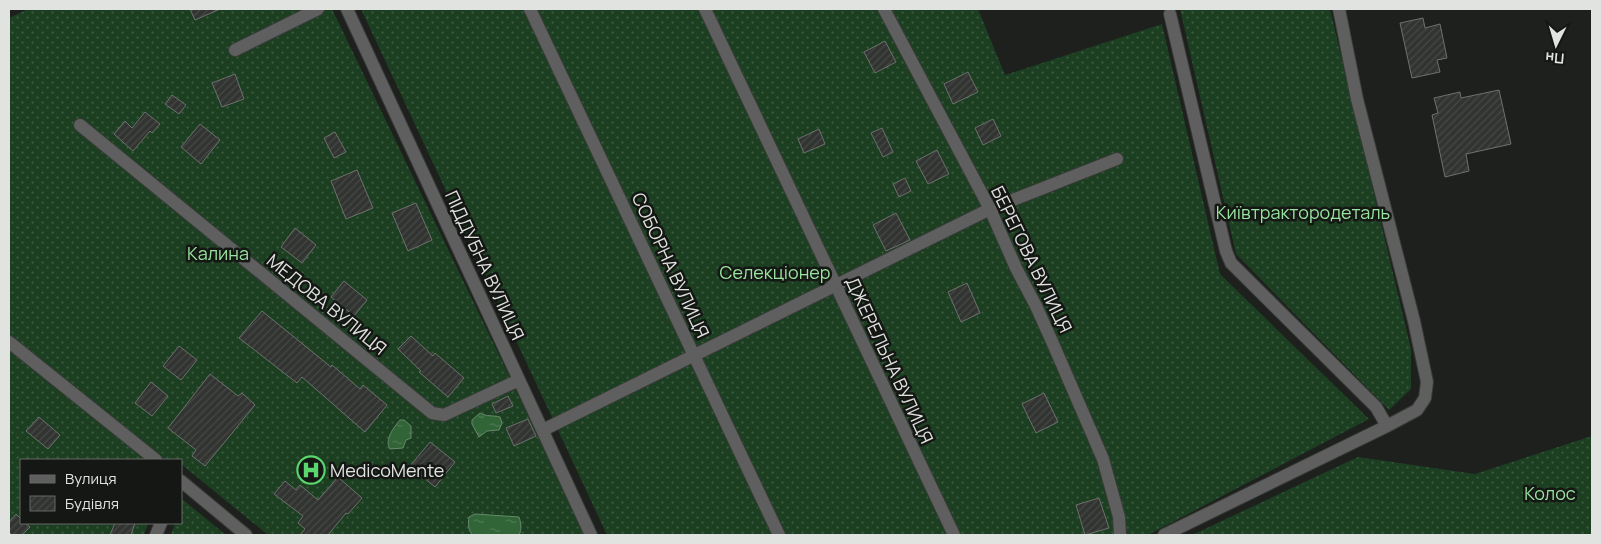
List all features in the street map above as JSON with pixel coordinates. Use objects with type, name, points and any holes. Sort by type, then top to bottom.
[{"type":"street","points":[[235,50],[318,9]]},
{"type":"street","name":"ПІДДУБНА ВУЛИЦЯ","points":[[348,9],[592,535]]},
{"type":"street","name":"СОБОРНА ВУЛИЦЯ","points":[[530,9],[779,535]]},
{"type":"street","name":"ДЖЕРЕЛЬНА ВУЛИЦЯ","points":[[705,9],[954,535]]},
{"type":"street","name":"БЕРЕГОВА ВУЛИЦЯ","points":[[884,9],[990,209],[1016,268],[1040,314],[1103,459],[1119,517],[1120,535]]},
{"type":"street","points":[[1164,535],[1387,426],[1417,410],[1425,398],[1427,382],[1414,321],[1357,100],[1339,9]]},
{"type":"street","points":[[1170,14],[1226,251],[1231,263],[1376,407],[1387,426]]},
{"type":"street","name":"МЕДОВА ВУЛИЦЯ","points":[[80,124],[432,413],[444,415],[519,380]]},
{"type":"street","points":[[543,430],[990,209],[1117,159]]},
{"type":"street","points":[[9,342],[155,459]]},
{"type":"street","points":[[182,482],[246,535]]},
{"type":"green space","name":"Калина","points":[[28,9],[332,9],[586,535],[268,535],[182,465],[182,459],[173,458],[20,459],[20,524],[148,524],[144,535],[9,535],[9,18]]},
{"type":"green space","name":"Селекціонер","points":[[361,9],[978,9],[1005,75],[1162,24],[1220,274],[1369,419],[1148,535],[607,535]]},
{"type":"green space","name":"Київтрактородеталь","points":[[1180,9],[1330,9],[1411,349],[1411,389],[1389,410],[1236,254]]},
{"type":"green space","name":"Колос","points":[[1592,436],[1592,535],[1192,535],[1358,457],[1475,474]]},
{"type":"green space","points":[[182,499],[226,535],[171,535],[175,524],[182,524]]},
{"type":"water","points":[[480,413],[500,417],[502,423],[499,430],[487,431],[479,437],[472,424],[472,420]]},
{"type":"water","points":[[400,420],[404,420],[411,426],[411,438],[406,440],[403,448],[390,449],[388,445],[389,438]]},
{"type":"water","points":[[475,514],[519,517],[521,530],[519,535],[473,535],[469,529],[469,517]]},
{"type":"building","points":[[190,9],[220,9],[195,20]]},
{"type":"building","points":[[1423,18],[1425,28],[1440,24],[1447,58],[1437,60],[1440,72],[1412,78],[1400,23]]},
{"type":"building","points":[[885,41],[896,62],[875,73],[864,52]]},
{"type":"building","points":[[968,72],[978,92],[953,104],[944,84]]},
{"type":"building","points":[[235,74],[244,99],[222,107],[212,83]]},
{"type":"building","points":[[1499,90],[1511,144],[1466,154],[1469,171],[1445,177],[1432,115],[1438,113],[1434,98],[1460,92],[1461,98]]},
{"type":"building","points":[[172,95],[186,105],[179,114],[165,104]]},
{"type":"building","points":[[145,112],[160,124],[152,133],[150,131],[133,151],[114,134],[125,121],[132,128]]},
{"type":"building","points":[[993,119],[1001,136],[983,145],[975,128]]},
{"type":"building","points":[[200,124],[220,140],[201,164],[181,147]]},
{"type":"building","points":[[882,128],[893,152],[883,157],[871,133]]},
{"type":"building","points":[[819,129],[825,144],[804,153],[798,139]]},
{"type":"building","points":[[335,132],[346,152],[334,158],[324,138]]},
{"type":"building","points":[[937,150],[949,174],[928,184],[916,161]]},
{"type":"building","points":[[357,170],[373,208],[346,219],[331,181]]},
{"type":"building","points":[[905,178],[911,191],[899,197],[893,184]]},
{"type":"building","points":[[416,203],[432,240],[408,251],[392,213]]},
{"type":"building","points":[[896,213],[910,240],[886,251],[873,225]]},
{"type":"building","points":[[295,228],[316,245],[302,263],[281,247]]},
{"type":"building","points":[[344,281],[367,300],[354,316],[331,297]]},
{"type":"building","points":[[967,283],[980,313],[961,322],[948,292]]},
{"type":"building","points":[[262,311],[360,389],[363,385],[387,405],[365,432],[302,377],[297,383],[239,338]]},
{"type":"building","points":[[411,336],[433,356],[435,353],[464,378],[448,397],[419,372],[421,371],[398,349]]},
{"type":"building","points":[[179,346],[197,360],[181,380],[163,366]]},
{"type":"building","points":[[210,374],[238,396],[242,393],[255,405],[205,466],[192,456],[196,450],[168,428]]},
{"type":"building","points":[[151,382],[168,396],[152,416],[135,403]]},
{"type":"building","points":[[1044,393],[1058,422],[1036,433],[1022,404]]},
{"type":"building","points":[[508,396],[513,406],[496,413],[492,404]]},
{"type":"building","points":[[39,417],[60,435],[48,449],[26,431]]},
{"type":"building","points":[[528,419],[536,436],[514,446],[506,428]]},
{"type":"building","points":[[430,442],[455,462],[435,487],[410,466]]},
{"type":"building","points":[[338,477],[362,498],[348,514],[346,513],[328,535],[300,535],[305,529],[298,523],[303,516],[274,494],[285,481],[296,490],[300,485],[318,500]]},
{"type":"building","points":[[1099,498],[1109,528],[1085,535],[1076,505]]},
{"type":"building","points":[[16,514],[20,518],[20,524],[26,524],[30,527],[22,535],[12,535],[9,532],[9,522]]},
{"type":"building","points":[[115,524],[135,524],[131,535],[110,535]]},
{"type":"place","name":"MedicoMente","points":[[311,470]]}]
